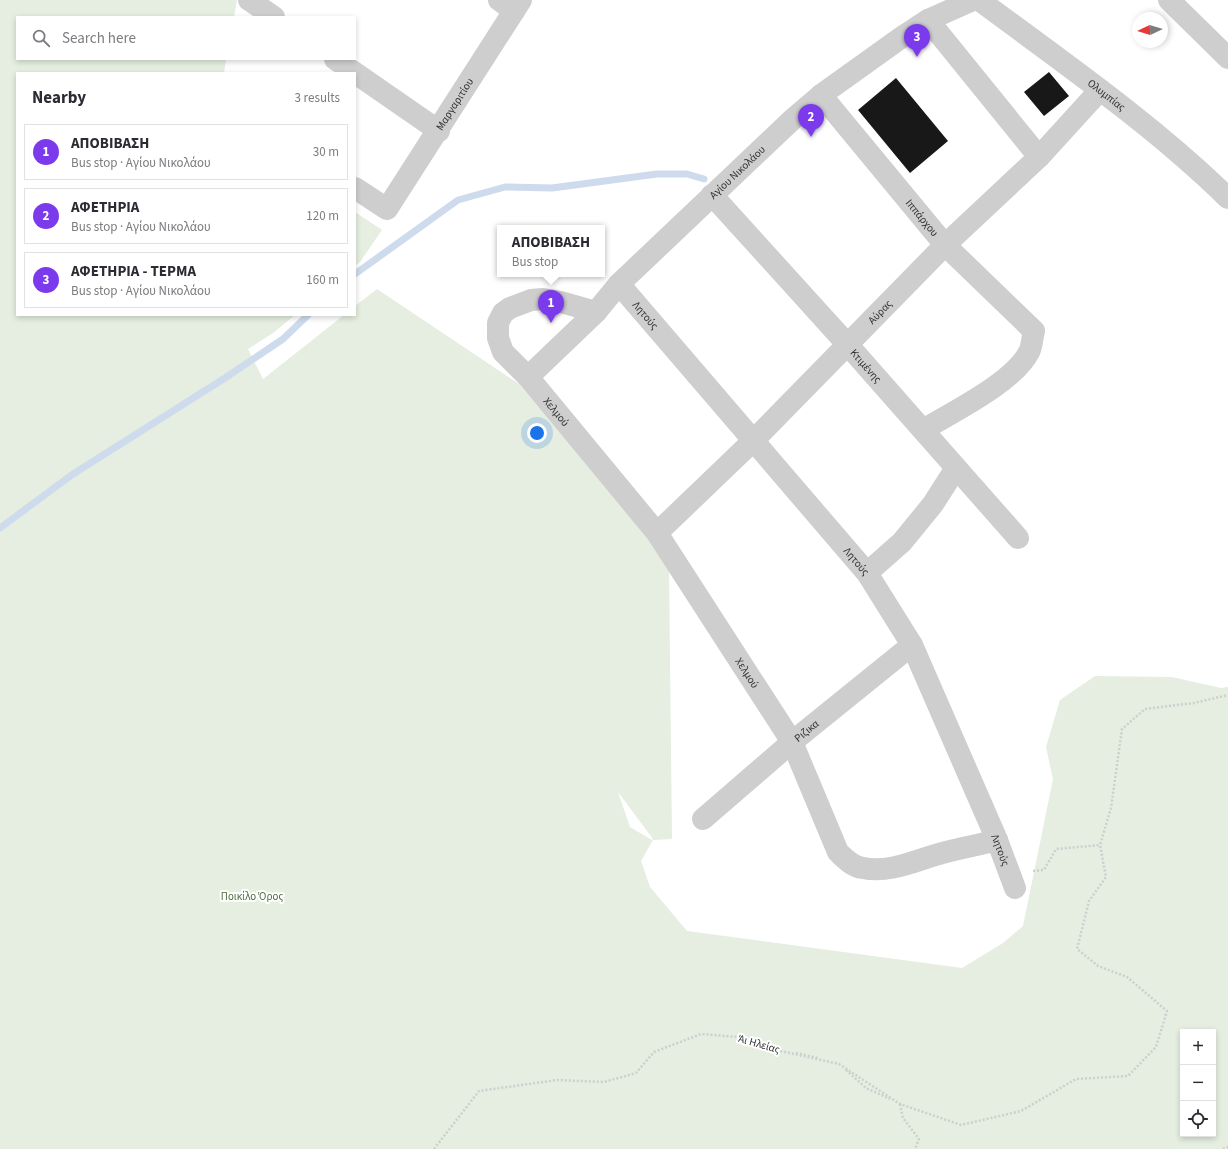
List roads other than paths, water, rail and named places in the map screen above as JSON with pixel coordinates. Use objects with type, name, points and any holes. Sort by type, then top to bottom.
[{"type":"street","points":[[250,0],[273,16]]},
{"type":"street","name":"Αγίου Νικολάου","points":[[528,377],[596,312],[619,284],[794,118],[821,95],[928,20],[973,0]]},
{"type":"street","name":"Ολυμπίας","points":[[979,0],[1100,90],[1196,167],[1228,198]]},
{"type":"street","points":[[1169,0],[1228,58]]},
{"type":"street","name":"Μαργαριτίου","points":[[356,189],[387,209],[439,131],[511,4]]},
{"type":"street","points":[[928,20],[1039,157]]},
{"type":"street","points":[[336,60],[354,72]]},
{"type":"street","points":[[356,74],[439,131]]},
{"type":"street","name":"Αύρας","points":[[657,533],[754,440],[945,245],[1039,157],[1100,90]]},
{"type":"street","name":"Ιππάρχου","points":[[821,95],[945,245],[1034,331],[1029,352],[1011,374],[976,398],[923,430]]},
{"type":"street","name":"Κτιμένης","points":[[712,195],[847,344],[1018,538]]},
{"type":"street","name":"Λητούς","points":[[619,284],[754,440],[867,574],[912,645],[1000,849],[1015,888]]},
{"type":"street","name":"Χελμού","points":[[596,312],[561,302],[543,299],[519,304],[503,313],[498,323],[498,338],[503,352],[528,377],[657,533],[792,742],[838,852],[849,862],[861,868],[875,870],[915,863],[932,856],[1000,849]]},
{"type":"street","points":[[867,574],[902,542],[933,504],[956,468]]},
{"type":"street","name":"Ριζικα","points":[[703,819],[792,742],[912,645]]},
{"type":"waterway","points":[[356,273],[458,200],[505,187],[552,188],[657,174],[687,174],[704,179]]},
{"type":"waterway","points":[[0,528],[73,474],[225,378],[283,339],[307,316]]},
{"type":"place","name":"ΑΦΕΤΗΡΙΑ - ΤΕΡΜΑ","points":[[917,57]]},
{"type":"place","name":"ΑΦΕΤΗΡΙΑ","points":[[811,137]]},
{"type":"place","name":"ΑΠΟΒΙΒΑΣΗ","points":[[551,323]]},
{"type":"park label","name":"Ποικίλο Όρος","points":[[252,896]]}]
